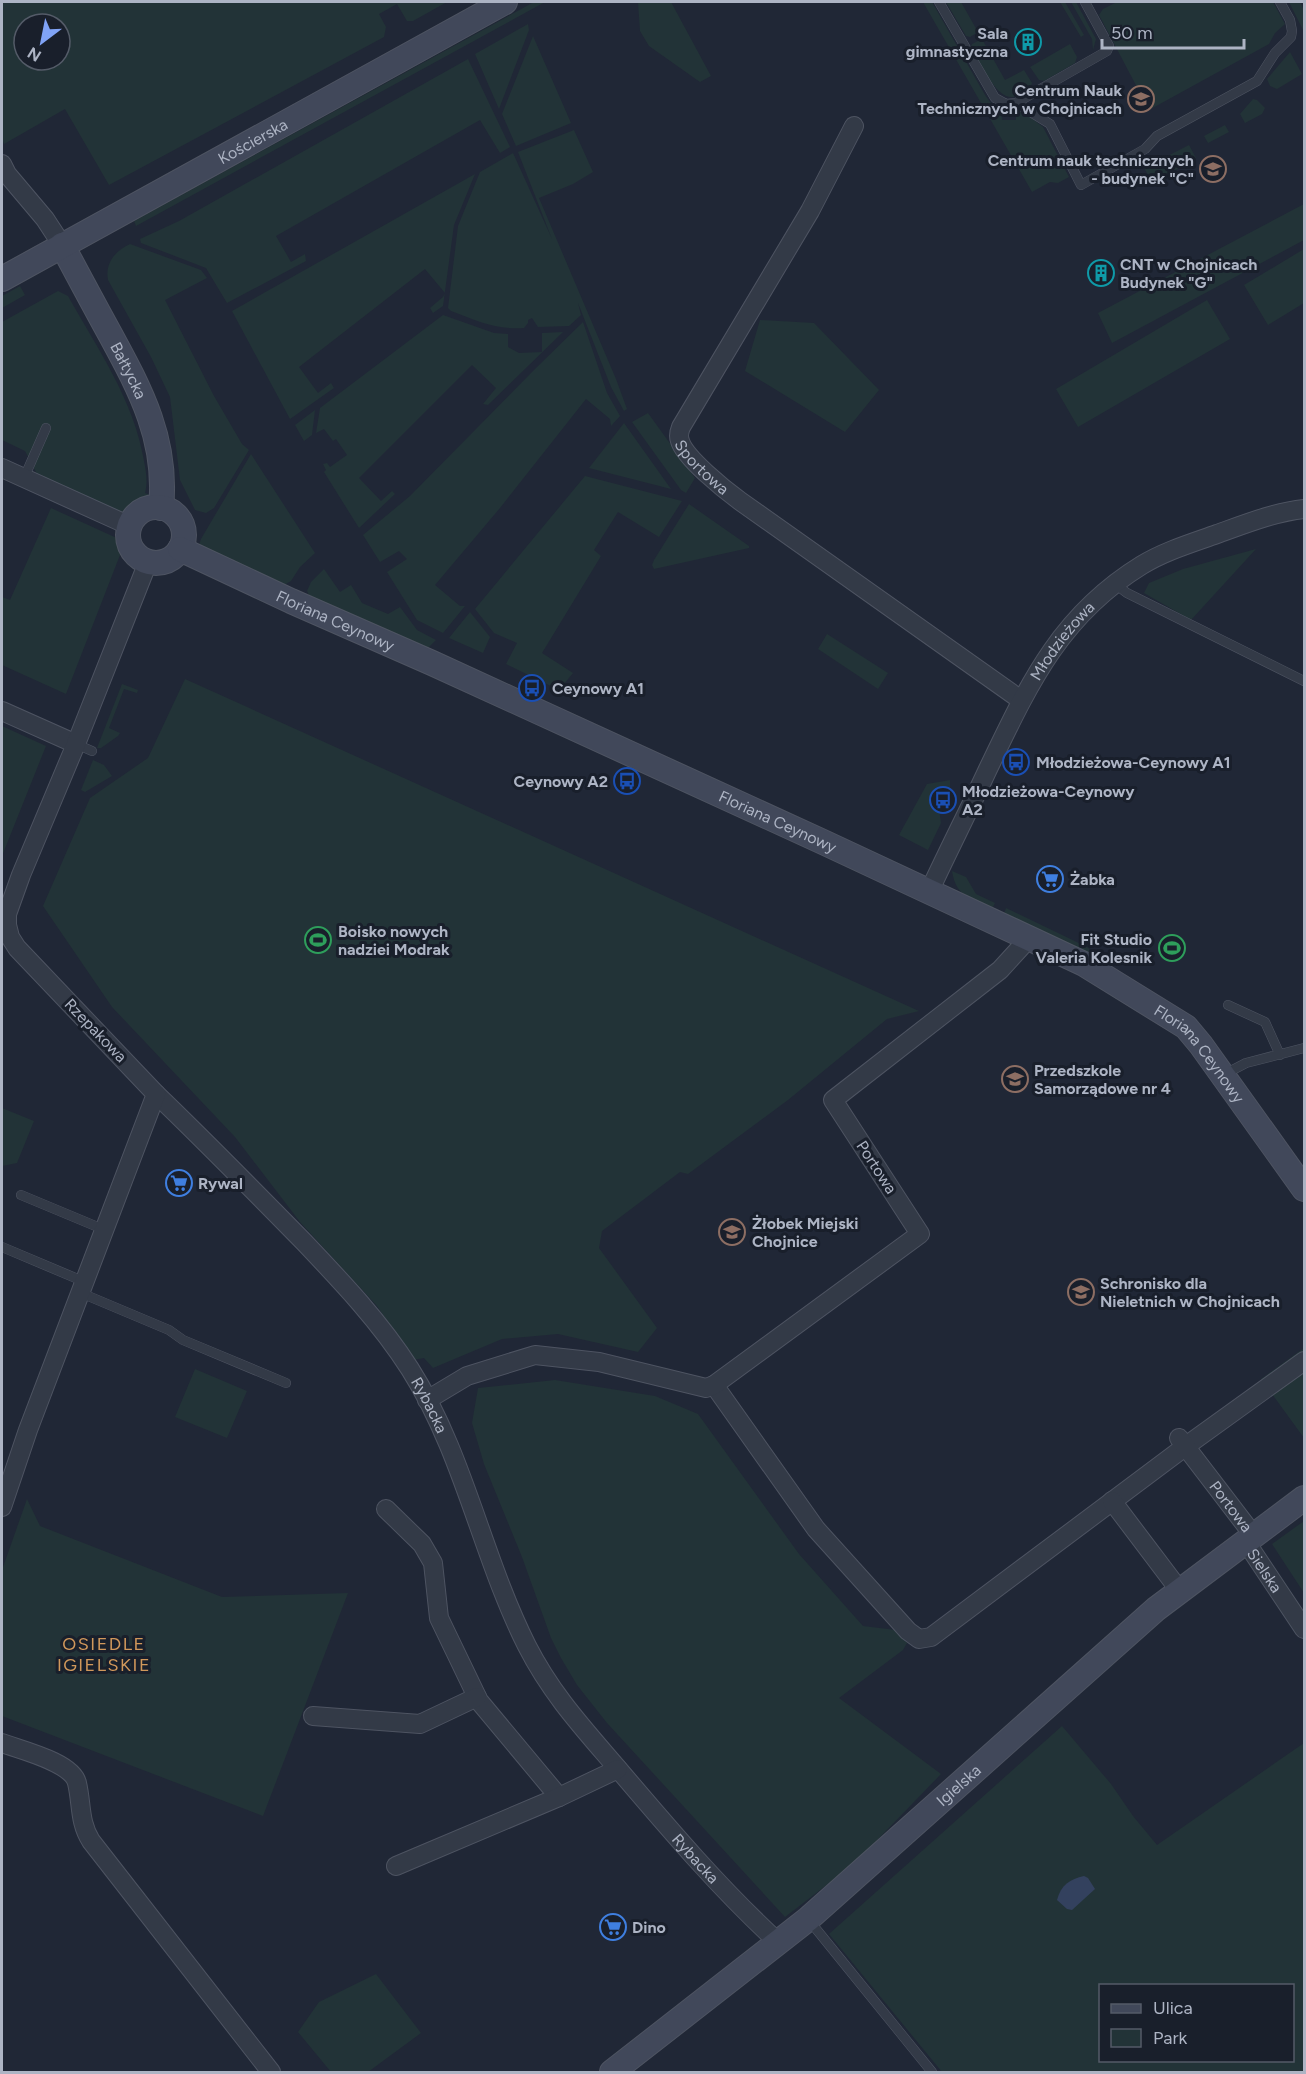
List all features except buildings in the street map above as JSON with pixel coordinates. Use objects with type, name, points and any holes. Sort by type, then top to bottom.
[{"type":"street","name":"Kościerska","points":[[2,279],[506,2]]},
{"type":"street","name":"Sportowa","points":[[855,126],[807,216],[681,427],[680,441],[705,472],[740,501],[1021,700]]},
{"type":"street","points":[[2,164],[7,174],[45,219],[62,245]]},
{"type":"street","name":"Bałtycka","points":[[62,245],[134,378],[149,412],[156,434],[161,464],[163,490],[161,508]]},
{"type":"street","points":[[2,468],[130,526]]},
{"type":"street","points":[[161,508],[169,511],[181,523],[184,532],[183,541],[175,556],[167,561],[148,562],[134,552],[129,541],[130,526],[142,511],[161,508]]},
{"type":"street","name":"Młodzieżowa","points":[[929,892],[1021,700],[1048,654],[1063,634],[1115,584],[1141,566],[1182,547],[1281,513],[1305,509]]},
{"type":"street","name":"Floriana Ceynowy","points":[[180,549],[824,842],[1084,964],[1186,1027],[1305,1189]]},
{"type":"street","name":"Rzepakowa","points":[[148,562],[84,748],[21,875],[4,926],[17,948],[156,1094]]},
{"type":"street","points":[[2,711],[84,748]]},
{"type":"street","name":"Portowa","points":[[714,1385],[920,1234],[833,1100],[1000,969],[1021,947],[1026,936]]},
{"type":"street","points":[[2,1507],[5,1485],[156,1094]]},
{"type":"street","name":"Rybacka","points":[[156,1094],[250,1186],[379,1324],[411,1371],[427,1400],[450,1451],[502,1593],[554,1694],[658,1817],[754,1920],[779,1943]]},
{"type":"street","points":[[427,1400],[467,1376],[535,1355],[599,1362],[706,1388],[714,1385],[816,1529],[908,1631],[919,1639],[931,1636],[1112,1501],[1182,1442],[1305,1361]]},
{"type":"street","name":"Portowa","points":[[1182,1442],[1250,1539]]},
{"type":"street","name":"Igielska","points":[[612,2073],[808,1919],[1147,1617],[1305,1498]]},
{"type":"street","points":[[1112,1501],[1180,1591]]},
{"type":"street","points":[[386,1509],[422,1544],[433,1563],[439,1618],[477,1697],[560,1797]]},
{"type":"street","name":"Sielska","points":[[1250,1539],[1305,1629]]},
{"type":"street","points":[[313,1716],[420,1724],[477,1697]]},
{"type":"street","points":[[2,1743],[61,1765],[73,1775],[77,1781],[81,1821],[91,1841],[271,2073]]},
{"type":"street","points":[[396,1866],[560,1797],[618,1769]]},
{"type":"lane","points":[[939,2],[995,98],[1006,104],[1016,103],[1107,51],[1109,46],[1085,2]]},
{"type":"lane","points":[[1016,103],[1050,124],[1081,184],[1145,149],[1157,136],[1257,81],[1275,53],[1291,37],[1290,20],[1280,2]]},
{"type":"lane","points":[[24,478],[46,428]]},
{"type":"lane","points":[[1115,584],[1127,593],[1305,681]]},
{"type":"lane","points":[[1228,1005],[1265,1022],[1280,1055]]},
{"type":"lane","points":[[1223,1075],[1246,1063],[1305,1048]]},
{"type":"lane","points":[[21,1195],[105,1230]]},
{"type":"lane","points":[[2,1247],[169,1330],[183,1340],[286,1383]]},
{"type":"lane","points":[[808,1919],[932,2073]]},
{"type":"green space","points":[[2,2],[447,2],[413,21],[407,21],[397,4],[379,14],[386,27],[384,37],[109,185],[65,109],[4,144],[2,139]]},
{"type":"green space","points":[[534,2],[545,2],[136,226],[134,221]]},
{"type":"green space","points":[[638,2],[671,2],[711,76],[700,82],[649,46],[640,31]]},
{"type":"green space","points":[[923,2],[932,2],[985,95],[990,102],[1001,108],[1002,120],[1016,120],[1016,108],[1018,108],[1043,127],[1069,177],[1058,183],[1050,182],[1032,192]]},
{"type":"green space","points":[[946,2],[961,2],[978,32],[970,37],[966,36]]},
{"type":"green space","points":[[1060,2],[1065,2],[1084,35],[1081,37]]},
{"type":"green space","points":[[1071,2],[1076,2],[1096,39],[1093,50],[1092,39]]},
{"type":"green space","points":[[1117,2],[1273,2],[1285,24],[1275,33],[1269,44],[1149,110],[1099,15],[1103,9]]},
{"type":"green space","points":[[1289,2],[1300,2],[1304,10],[1304,32]]},
{"type":"green space","points":[[528,24],[529,30],[499,109],[475,54]]},
{"type":"green space","points":[[533,36],[571,123],[516,146],[502,114]]},
{"type":"green space","points":[[982,39],[1005,80],[1024,70],[1032,83],[1030,89],[1013,97],[1000,92],[988,78],[971,47],[972,44]]},
{"type":"green space","points":[[1070,44],[1077,57],[1075,63],[1044,81],[1039,80],[1030,67]]},
{"type":"green space","points":[[1290,52],[1302,74],[1277,89],[1270,86],[1267,79]]},
{"type":"green space","points":[[468,59],[510,147],[500,153],[480,120],[276,236],[291,262],[305,254],[306,261],[227,303],[206,268],[141,243],[140,239],[179,221]]},
{"type":"green space","points":[[1253,99],[1265,108],[1262,114],[1245,123],[1240,114]]},
{"type":"green space","points":[[1225,125],[1229,132],[1208,143],[1204,136]]},
{"type":"green space","points":[[574,130],[593,172],[573,184],[539,198],[616,379],[627,409],[624,411],[611,387],[578,303],[581,315],[569,326],[538,327],[532,318],[528,320],[524,328],[504,328],[487,324],[448,308],[458,226],[480,172],[513,153],[552,239],[518,152]]},
{"type":"green space","points":[[1189,145],[1196,158],[1153,183],[1144,168]]},
{"type":"green space","points":[[475,174],[454,225],[445,293],[425,269],[299,367],[318,393],[331,383],[334,388],[290,419],[232,311]]},
{"type":"green space","points":[[1304,204],[1304,240],[1112,343],[1098,313]]},
{"type":"green space","points":[[130,244],[201,270],[207,278],[165,300],[214,396],[242,444],[249,450],[214,508],[206,513],[195,510],[180,480],[170,397],[151,357],[108,280],[108,268],[112,258]]},
{"type":"green space","points":[[1304,249],[1304,303],[1268,325],[1244,285]]},
{"type":"green space","points":[[20,286],[25,295],[2,308],[2,296]]},
{"type":"green space","points":[[58,291],[68,296],[113,375],[132,417],[145,469],[147,481],[145,493],[150,495],[134,509],[121,512],[37,474],[25,451],[2,440],[2,322]]},
{"type":"green space","points":[[445,294],[443,306],[433,313],[430,308]]},
{"type":"green space","points":[[1207,300],[1230,339],[1078,427],[1056,389]]},
{"type":"green space","points":[[443,315],[494,333],[508,334],[508,347],[519,353],[542,352],[542,333],[563,332],[488,405],[483,404],[496,388],[472,365],[359,478],[381,501],[392,491],[395,494],[359,528],[324,472],[326,470],[323,464],[327,463],[330,467],[347,455],[336,439],[333,441],[324,429],[316,433],[320,408]]},
{"type":"green space","points":[[760,320],[814,323],[879,390],[845,432],[745,371]]},
{"type":"green space","points":[[583,322],[607,393],[620,416],[611,426],[610,419],[586,399],[500,508],[435,585],[460,606],[465,606],[443,633],[417,620],[387,572],[407,559],[399,551],[380,562],[363,535],[410,496]]},
{"type":"green space","points":[[315,410],[312,435],[304,441],[295,425]]},
{"type":"green space","points":[[648,413],[695,478],[686,493],[681,490],[632,422]]},
{"type":"green space","points":[[624,423],[671,489],[589,468]]},
{"type":"green space","points":[[251,454],[315,553],[300,567],[291,581],[284,585],[198,548],[201,539]]},
{"type":"green space","points":[[585,476],[682,501],[659,537],[618,512],[594,550],[601,556],[542,653],[573,673],[559,690],[506,664],[517,643],[494,633],[475,609]]},
{"type":"green space","points":[[689,504],[749,548],[654,569],[652,565],[654,560]]},
{"type":"green space","points":[[51,508],[132,545],[130,557],[120,555],[66,694],[2,665],[2,597],[10,600]]},
{"type":"green space","points":[[1256,549],[1191,620],[1144,593],[1149,583],[1183,569]]},
{"type":"green space","points":[[324,569],[340,592],[351,585],[362,603],[388,614],[400,607],[417,630],[436,640],[426,650],[310,597],[307,591],[311,582]]},
{"type":"green space","points":[[470,612],[490,637],[483,653],[449,638]]},
{"type":"green space","points":[[827,634],[888,673],[878,689],[818,649]]},
{"type":"green space","points":[[185,679],[919,1011],[887,1019],[788,1100],[688,1174],[680,1172],[602,1231],[599,1248],[657,1328],[638,1352],[558,1334],[502,1339],[433,1368],[424,1358],[413,1360],[377,1306],[300,1222],[235,1137],[112,1007],[43,906],[90,798],[148,758]]},
{"type":"green space","points":[[122,684],[138,690],[137,693],[124,689],[109,728],[120,733],[101,748],[97,748]]},
{"type":"green space","points":[[2,726],[46,746],[2,856]]},
{"type":"green space","points":[[93,760],[104,765],[112,776],[85,792],[81,790]]},
{"type":"green space","points":[[950,780],[950,789],[939,809],[941,823],[928,850],[899,835],[927,784]]},
{"type":"green space","points":[[952,871],[966,877],[976,894],[995,903],[992,909],[961,892]]},
{"type":"green space","points":[[1006,908],[1087,947],[1100,959],[1004,914]]},
{"type":"green space","points":[[2,1108],[34,1121],[17,1163],[2,1166]]},
{"type":"green space","points":[[1304,1348],[1304,1438],[1261,1379]]},
{"type":"green space","points":[[195,1369],[247,1391],[227,1438],[175,1417]]},
{"type":"green space","points":[[555,1380],[655,1396],[698,1414],[799,1554],[863,1626],[896,1630],[907,1643],[903,1650],[839,1698],[941,1774],[854,1864],[785,1917],[607,1723],[577,1685],[551,1638],[522,1557],[484,1464],[472,1423],[478,1388]]},
{"type":"green space","points":[[27,1499],[40,1526],[222,1597],[348,1593],[263,1816],[2,1716],[2,1570]]},
{"type":"green space","points":[[1304,1521],[1304,1593],[1272,1544]]},
{"type":"green space","points":[[1062,1726],[1111,1784],[1157,1845],[1304,1743],[1304,2072],[942,2072],[829,1934]]},
{"type":"green space","points":[[376,1974],[421,2033],[368,2072],[331,2072],[298,2032],[319,2002]]},
{"type":"water","points":[[1084,1876],[1095,1889],[1072,1910],[1067,1909],[1057,1900],[1061,1890],[1070,1881]]},
{"type":"place","name":"Sala gimnastyczna","points":[[1028,42]]},
{"type":"place","name":"Centrum Nauk Technicznych w Chojnicach","points":[[1141,99]]},
{"type":"place","name":"Centrum nauk technicznych - budynek \"C\"","points":[[1213,169]]},
{"type":"place","name":"CNT w Chojnicach Budynek \"G\"","points":[[1101,273]]},
{"type":"place","name":"Ceynowy A1","points":[[532,688]]},
{"type":"place","name":"Młodzieżowa-Ceynowy A1","points":[[1016,762]]},
{"type":"place","name":"Ceynowy A2","points":[[627,781]]},
{"type":"place","name":"Młodzieżowa-Ceynowy A2","points":[[943,800]]},
{"type":"place","name":"Żabka","points":[[1050,879]]},
{"type":"place","name":"Boisko nowych nadziei Modrak","points":[[318,940]]},
{"type":"place","name":"Fit Studio Valeria Kolesnik","points":[[1172,948]]},
{"type":"place","name":"Przedszkole Samorządowe nr 4","points":[[1015,1079]]},
{"type":"place","name":"Rywal","points":[[179,1183]]},
{"type":"place","name":"Żłobek Miejski Chojnice","points":[[732,1232]]},
{"type":"place","name":"Schronisko dla Nieletnich w Chojnicach","points":[[1081,1292]]},
{"type":"place","name":"Dino","points":[[613,1927]]},
{"type":"district","name":"OSIEDLE IGIELSKIE","points":[[104,1654]]}]
